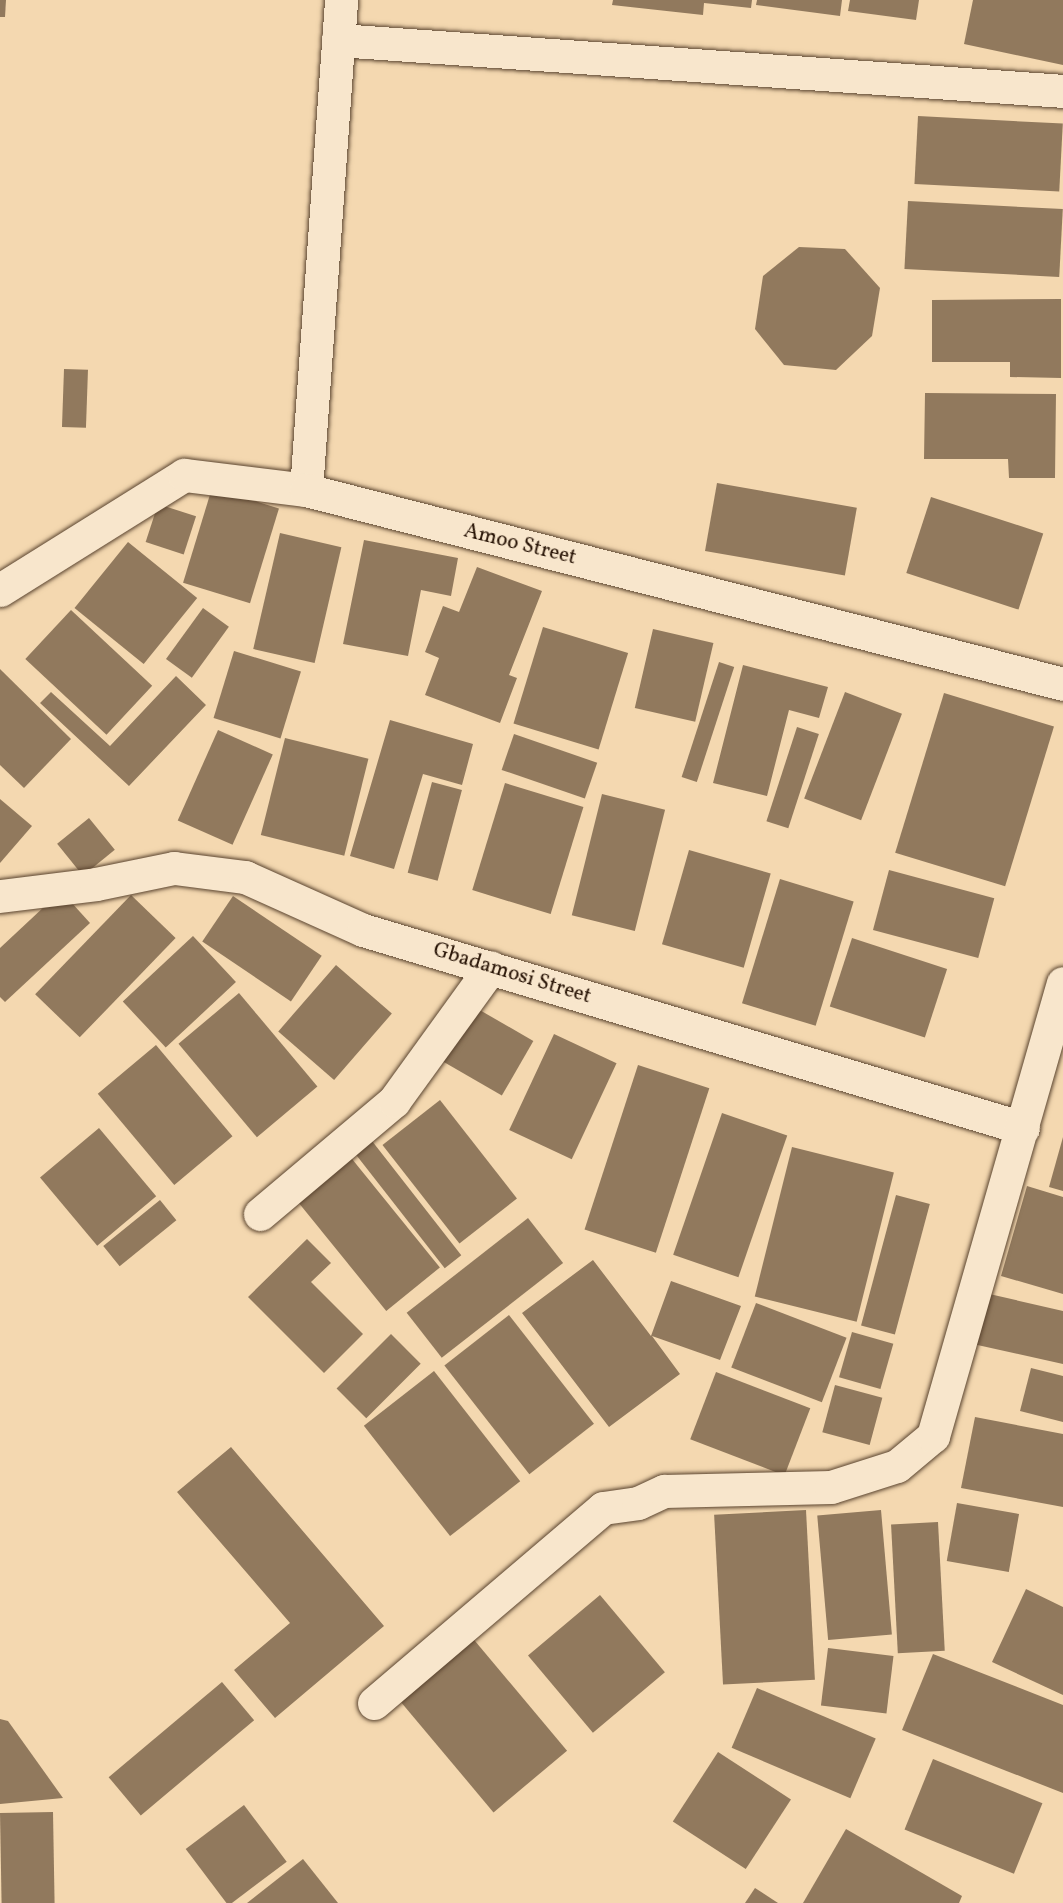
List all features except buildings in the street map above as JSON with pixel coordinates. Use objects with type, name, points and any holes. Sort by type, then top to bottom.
[{"type":"street","points":[[306,490],[341,0]]},
{"type":"street","points":[[338,40],[1063,91]]},
{"type":"street","name":"Amoo Street","points":[[0,590],[184,475],[306,490],[1063,684]]},
{"type":"street","name":"Gbadamosi Street","points":[[0,896],[96,884],[174,868],[245,877],[363,930],[1023,1128]]},
{"type":"street","points":[[260,1214],[394,1101],[491,967]]},
{"type":"street","points":[[374,1703],[603,1508],[638,1503],[664,1491],[831,1487],[897,1466],[933,1436],[1063,983]]}]
